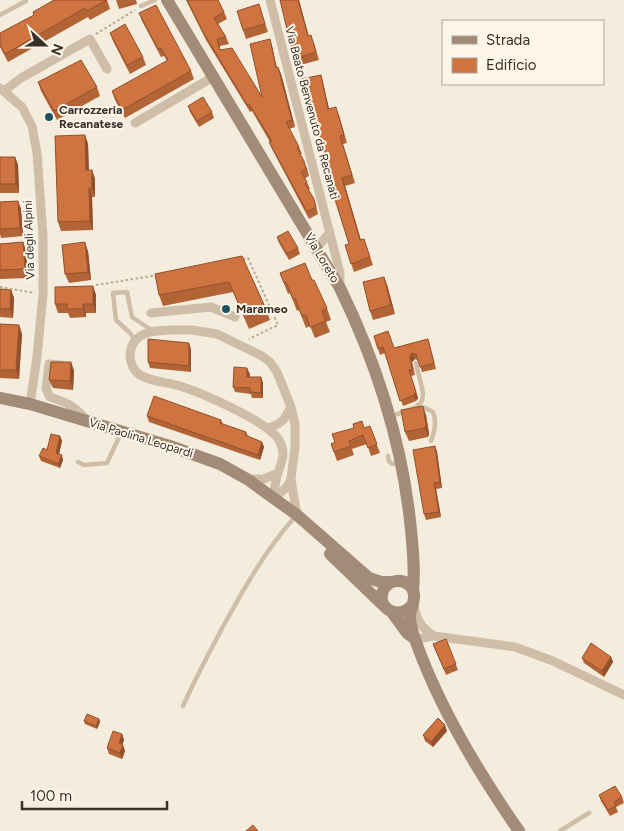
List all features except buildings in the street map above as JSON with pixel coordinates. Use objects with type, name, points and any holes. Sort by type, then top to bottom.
[{"type":"main road","name":"Via Loreto","points":[[167,0],[340,288],[360,328],[373,362],[389,416],[408,500],[414,557],[413,598],[410,615],[414,639]]},
{"type":"main road","name":"Via Paolina Leopardi","points":[[0,398],[30,404],[212,460],[247,479],[274,498],[295,517],[388,609],[406,633],[414,639]]},
{"type":"main road","name":"Via Paolina Leopardi","points":[[295,517],[369,578],[382,582],[394,581]]},
{"type":"main road","name":"Via Loreto","points":[[394,581],[403,573],[412,542]]},
{"type":"main road","points":[[394,581],[406,583],[413,598],[409,609],[397,613],[388,609],[382,601],[382,594],[386,587],[394,581]]},
{"type":"main road","points":[[414,639],[430,679],[451,721],[498,800],[519,831]]},
{"type":"street","name":"Via Beato Benvenuto da Recanati","points":[[270,0],[340,273],[340,288]]},
{"type":"street","points":[[2,90],[90,38],[108,69]]},
{"type":"street","points":[[134,123],[213,77]]},
{"type":"street","name":"Via degli Alpini","points":[[2,90],[22,107],[32,126],[37,153],[44,236],[43,294],[30,404]]},
{"type":"street","points":[[316,249],[330,232]]},
{"type":"street","points":[[151,314],[211,308],[235,317]]},
{"type":"street","points":[[274,498],[278,473],[284,460],[283,448],[277,438],[267,428],[202,393],[177,385],[148,380],[138,374],[132,366],[130,356],[135,340],[141,335],[154,331],[192,330],[208,332],[217,334],[262,356],[270,362],[277,372],[291,407],[295,424],[295,447],[291,479],[295,517]]},
{"type":"street","points":[[70,365],[49,364],[46,389],[50,397],[66,402],[77,409],[88,422]]},
{"type":"street","points":[[267,428],[278,426],[284,420],[291,407]]},
{"type":"street","points":[[247,479],[264,479],[278,473]]},
{"type":"street","points":[[274,498],[287,488],[291,479]]},
{"type":"street","points":[[413,598],[418,620],[424,630],[434,636]]},
{"type":"street","points":[[414,639],[434,636],[515,648],[553,661],[624,695]]},
{"type":"lane","points":[[141,6],[155,0]]},
{"type":"lane","points":[[0,15],[26,1]]},
{"type":"lane","points":[[135,340],[116,320],[114,293],[127,292],[132,317],[154,331]]},
{"type":"lane","points":[[416,363],[423,396],[421,403],[416,408]]},
{"type":"lane","points":[[389,416],[416,408],[425,408],[432,412],[435,418],[435,430],[431,441]]},
{"type":"lane","points":[[78,462],[84,466],[107,463],[121,431]]},
{"type":"lane","points":[[388,456],[392,464],[401,463]]},
{"type":"lane","points":[[183,706],[200,669],[252,574],[275,540],[295,517]]},
{"type":"lane","points":[[560,831],[588,813]]},
{"type":"path","points":[[90,38],[141,6]]},
{"type":"path","points":[[239,260],[248,258],[278,325],[257,335]]},
{"type":"path","points":[[96,285],[160,275]]},
{"type":"path","points":[[0,287],[43,294]]},
{"type":"place","name":"Carrozzeria Recanatese","points":[[49,117]]},
{"type":"place","name":"Marameo","points":[[226,309]]}]
